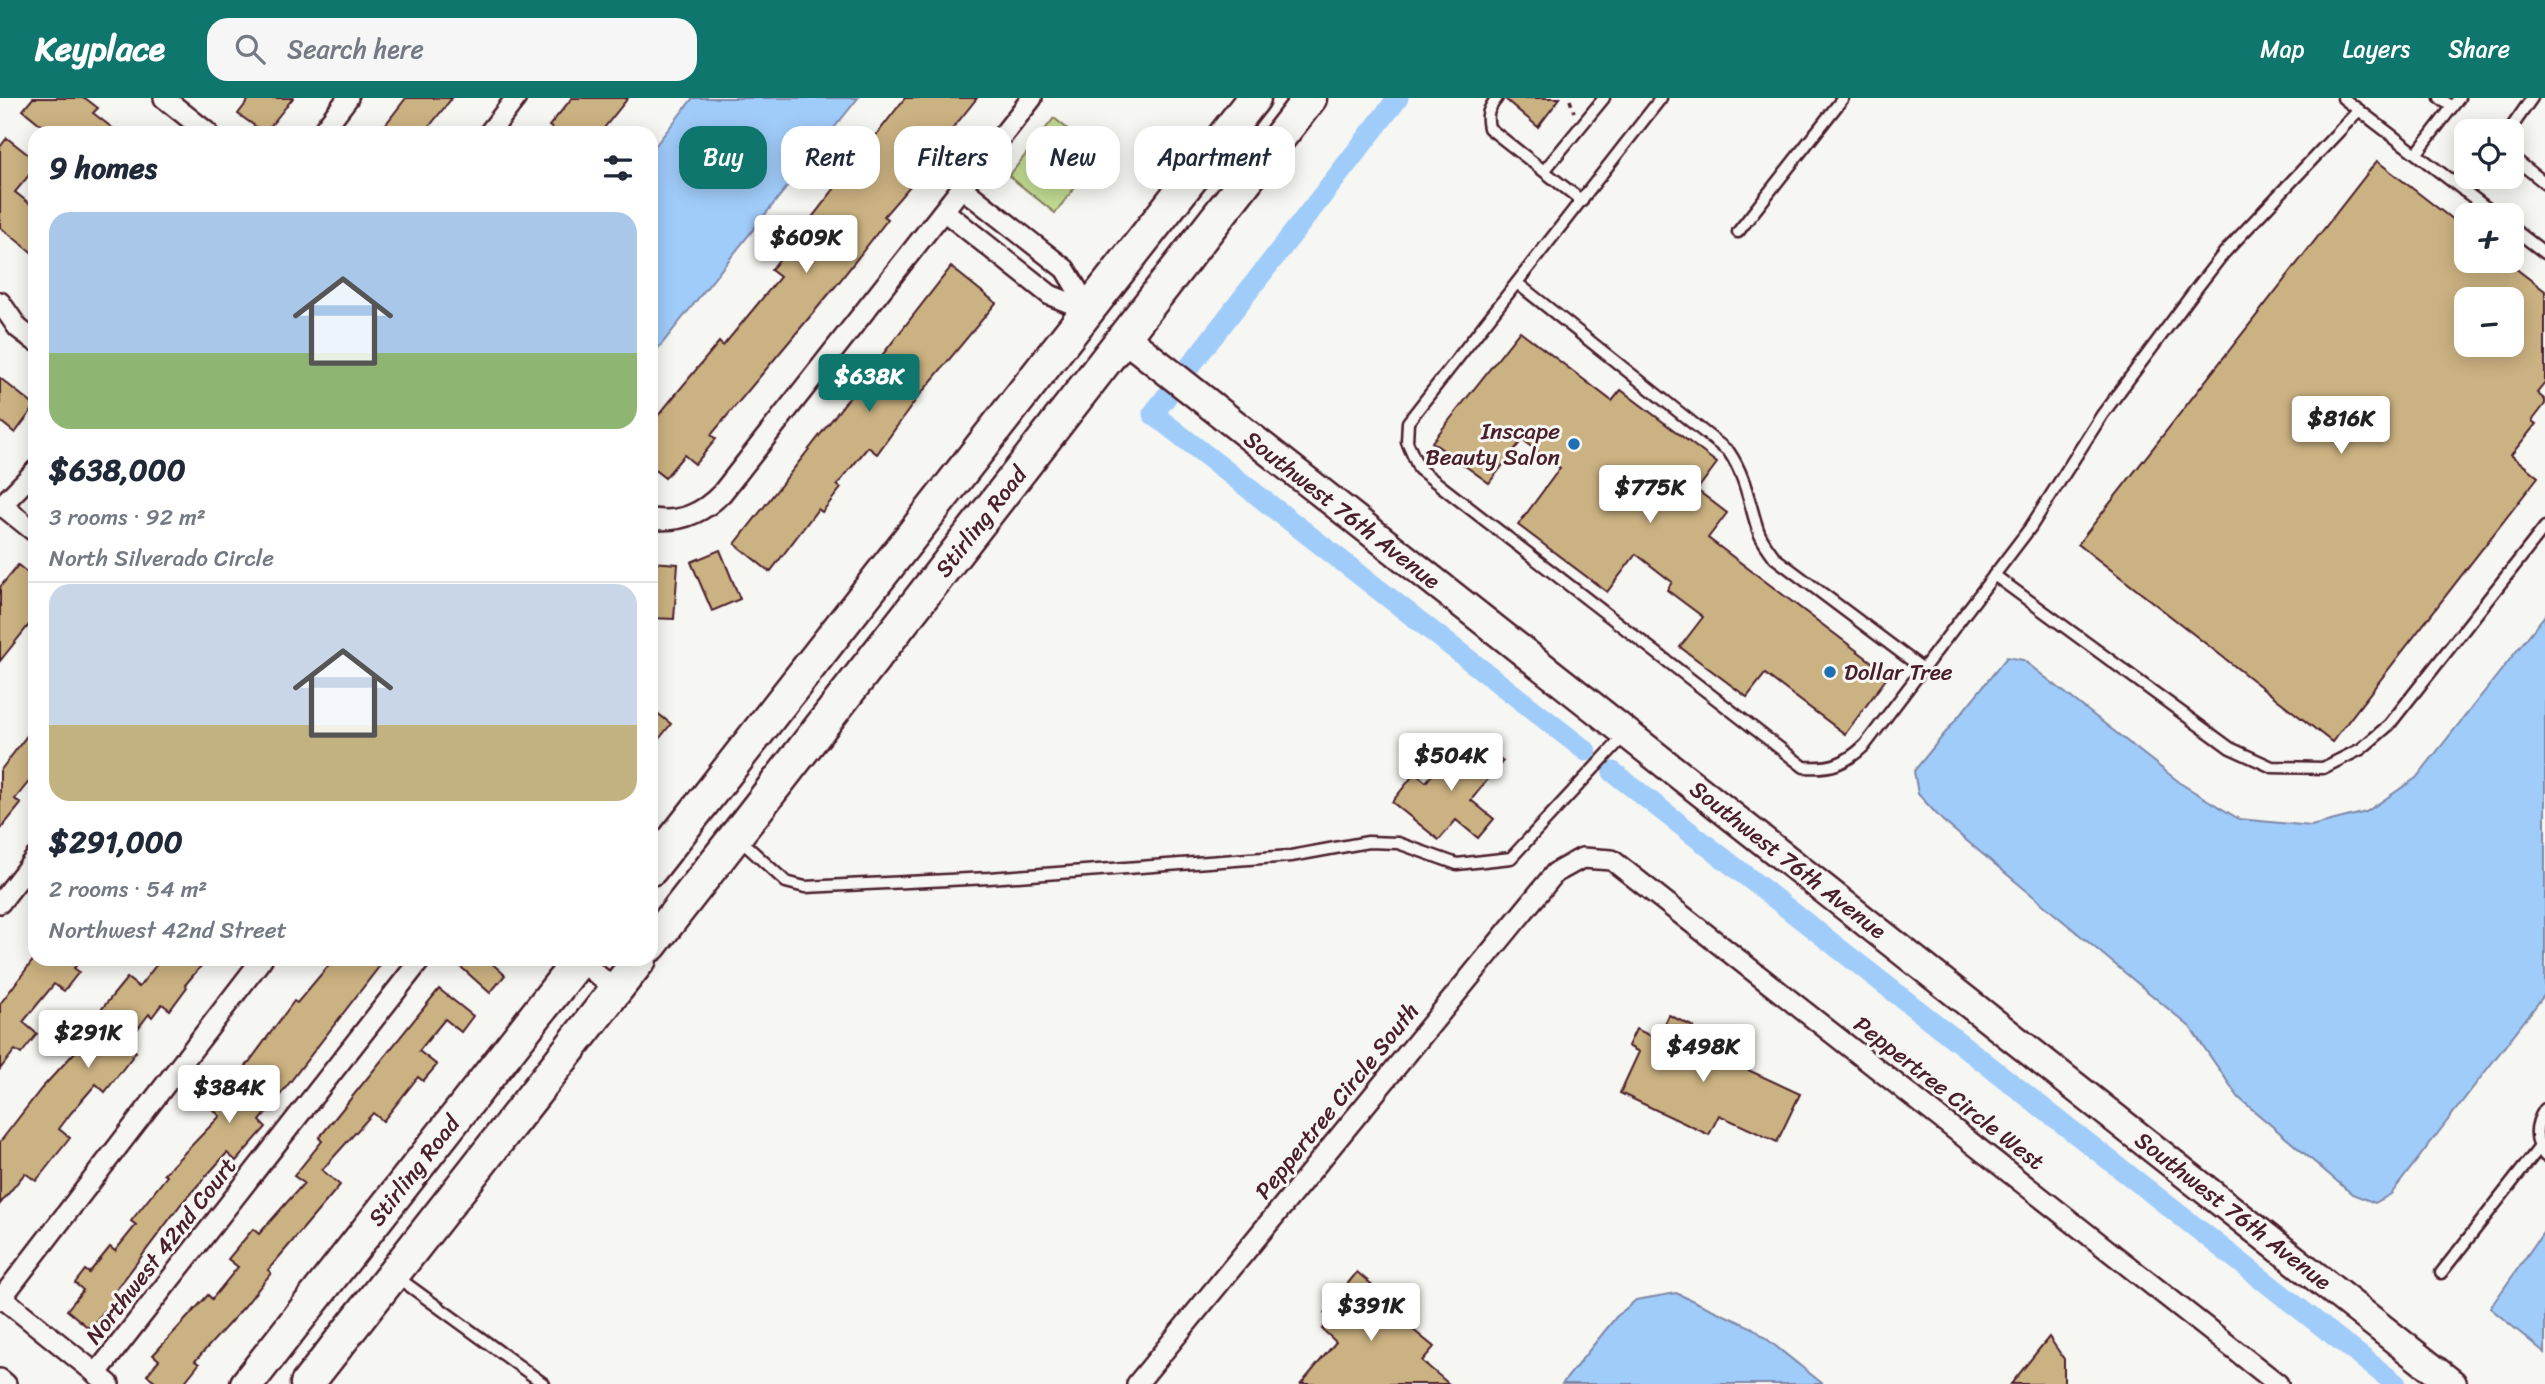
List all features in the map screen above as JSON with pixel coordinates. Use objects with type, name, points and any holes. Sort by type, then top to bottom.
[{"type":"main road","name":"Stirling Road","points":[[658,860],[1254,98]]},
{"type":"main road","name":"Stirling Road","points":[[658,936],[1310,98]]},
{"type":"main road","points":[[1088,383],[1096,340],[1090,311]]},
{"type":"main road","name":"Stirling Road","points":[[247,1384],[574,966]]},
{"type":"main road","name":"Stirling Road","points":[[307,1384],[635,966]]},
{"type":"street","points":[[164,98],[199,126]]},
{"type":"street","points":[[326,126],[348,98]]},
{"type":"street","points":[[494,126],[516,98]]},
{"type":"street","points":[[1010,126],[1032,98]]},
{"type":"street","points":[[661,520],[702,511],[722,493],[961,189]]},
{"type":"street","points":[[963,189],[1065,269],[1090,311]]},
{"type":"street","points":[[944,211],[1050,295],[1090,311]]},
{"type":"street","points":[[0,302],[18,328],[28,336]]},
{"type":"street","name":"Southwest 76th Avenue","points":[[1124,337],[2452,1384]]},
{"type":"street","points":[[28,478],[1,506],[28,527]]},
{"type":"street","name":"Peppertree Circle South","points":[[1137,1384],[1555,873],[1582,858]]},
{"type":"street","name":"Peppertree Circle West","points":[[1582,858],[1612,860],[2278,1384]]},
{"type":"street","points":[[0,903],[28,867]]},
{"type":"street","points":[[102,1379],[1,1298],[257,966]]},
{"type":"street","name":"Northwest 42nd Court","points":[[102,1379],[416,966]]},
{"type":"street","points":[[587,966],[616,990]]},
{"type":"street","points":[[0,1379],[6,1384]]},
{"type":"lane","points":[[1497,98],[1486,118],[1489,128],[1582,201]]},
{"type":"lane","points":[[1544,171],[1604,98]]},
{"type":"lane","points":[[1661,98],[1408,422],[1407,442],[1419,469],[1804,767],[1829,769],[1849,759],[1865,746],[2030,528],[2127,380],[2224,253],[2359,110]]},
{"type":"lane","points":[[1738,233],[1843,98]]},
{"type":"lane","points":[[2343,98],[2480,203]]},
{"type":"lane","points":[[2417,153],[2455,102],[2440,98]]},
{"type":"lane","points":[[2517,119],[2532,98]]},
{"type":"lane","points":[[2524,166],[2545,183]]},
{"type":"lane","points":[[2524,237],[2545,253]]},
{"type":"lane","points":[[1517,283],[1730,452],[1745,485],[1758,533],[1775,558],[1923,669]]},
{"type":"lane","points":[[1994,575],[2230,748],[2272,767],[2323,768],[2361,749],[2389,725],[2545,527]]},
{"type":"lane","points":[[736,836],[786,882],[805,887],[989,878],[1291,856],[1368,842],[1398,843],[1457,864],[1489,863],[1511,858],[1626,733]]},
{"type":"lane","points":[[2441,1273],[2542,1152],[2537,1126],[2545,1109]]},
{"type":"lane","points":[[393,1274],[544,1384]]},
{"type":"green space","points":[[1054,118],[1064,126],[1048,126]]},
{"type":"green space","points":[[1026,154],[1026,189],[1074,189],[1055,213],[1012,178],[1012,172]]},
{"type":"water","points":[[693,98],[858,98],[836,126],[781,126],[781,189],[785,189],[658,349],[658,142]]},
{"type":"water","points":[[2545,615],[2545,994],[2391,1194],[2375,1203],[2352,1194],[2239,1098],[2190,1027],[1943,821],[1918,794],[1914,771],[2007,657],[2023,660],[2183,785],[2239,819],[2311,826],[2366,812],[2416,778]]},
{"type":"water","points":[[2545,1230],[2545,1353],[2490,1308]]},
{"type":"water","points":[[1676,1293],[1753,1328],[1823,1384],[1562,1384],[1616,1317],[1636,1300]]},
{"type":"building","points":[[33,98],[85,98],[98,108],[93,113],[110,126],[42,126],[23,110]]},
{"type":"building","points":[[250,98],[293,98],[271,126],[255,126],[238,114]]},
{"type":"building","points":[[406,98],[452,98],[430,126],[384,126]]},
{"type":"building","points":[[572,98],[628,98],[606,126],[549,126]]},
{"type":"building","points":[[905,98],[977,98],[955,126],[894,126],[894,189],[907,189],[884,216],[888,219],[711,435],[716,439],[695,464],[684,455],[665,478],[658,472],[658,416],[719,342],[723,346],[780,277],[771,270],[834,189],[880,189],[880,130]]},
{"type":"building","points":[[1504,98],[1560,98],[1538,127]]},
{"type":"building","points":[[7,138],[28,154],[28,176],[15,192],[28,202],[28,249],[0,227],[0,147]]},
{"type":"building","points":[[2377,161],[2454,221],[2454,273],[2522,273],[2545,291],[2545,383],[2537,393],[2545,400],[2545,404],[2532,421],[2536,424],[2511,455],[2538,477],[2332,742],[2078,544]]},
{"type":"building","points":[[951,267],[996,303],[918,397],[877,454],[868,447],[837,485],[841,488],[822,512],[818,509],[770,572],[735,544]]},
{"type":"building","points":[[1520,331],[1612,401],[1621,390],[1717,463],[1697,490],[1727,513],[1708,538],[1889,675],[1845,734],[1765,674],[1747,697],[1680,647],[1703,617],[1667,590],[1672,582],[1636,554],[1607,592],[1518,525],[1560,468],[1522,440],[1489,483],[1432,442]]},
{"type":"building","points":[[0,378],[28,400],[28,415],[15,433],[0,421]]},
{"type":"building","points":[[720,550],[740,599],[712,611],[691,562]]},
{"type":"building","points":[[658,563],[678,564],[674,619],[658,618]]},
{"type":"building","points":[[18,565],[28,573],[28,626],[0,661],[0,587]]},
{"type":"building","points":[[658,714],[671,724],[658,740]]},
{"type":"building","points":[[28,734],[28,783],[15,799],[21,804],[0,830],[0,771]]},
{"type":"building","points":[[1478,741],[1503,761],[1471,800],[1494,819],[1478,838],[1456,820],[1439,840],[1392,802],[1415,773],[1426,782],[1454,747],[1466,756]]},
{"type":"building","points":[[29,966],[76,966],[74,968],[79,972],[64,991],[54,984],[23,1022],[37,1034],[21,1054],[15,1050],[0,1069],[0,1004]]},
{"type":"building","points":[[156,966],[201,966],[185,985],[187,987],[170,1010],[162,1004],[152,1017],[149,1014],[126,1044],[136,1052],[105,1092],[96,1084],[71,1113],[59,1129],[70,1138],[36,1181],[25,1173],[0,1204],[0,1142],[41,1089],[88,1038],[84,1034],[91,1022],[127,978],[139,987]]},
{"type":"building","points":[[328,966],[380,966],[260,1121],[266,1127],[236,1161],[227,1153],[181,1204],[114,1293],[124,1301],[112,1316],[105,1310],[90,1329],[67,1310],[83,1290],[75,1283],[85,1270],[89,1273],[110,1247],[115,1251],[136,1225],[131,1221],[167,1176],[164,1174],[220,1116],[210,1107],[225,1090],[227,1092],[294,1001],[297,1003]]},
{"type":"building","points":[[460,966],[495,966],[505,975],[490,993]]},
{"type":"building","points":[[439,989],[473,1016],[461,1032],[445,1019],[419,1051],[437,1065],[423,1081],[418,1077],[383,1121],[373,1113],[322,1170],[340,1185],[268,1270],[271,1273],[244,1307],[195,1361],[199,1364],[183,1384],[159,1384],[147,1375],[159,1360],[153,1355],[208,1295],[212,1299],[238,1267],[228,1259],[253,1229],[259,1234],[304,1183],[294,1176],[322,1141],[319,1138]]},
{"type":"building","points":[[1669,1015],[1694,1027],[1690,1036],[1723,1051],[1720,1057],[1800,1094],[1777,1142],[1719,1115],[1709,1135],[1620,1093],[1639,1052],[1628,1046],[1636,1029],[1658,1039]]},
{"type":"building","points":[[1357,1272],[1395,1304],[1390,1311],[1434,1347],[1422,1361],[1449,1384],[1301,1384],[1336,1342],[1322,1329],[1331,1319],[1324,1313]]},
{"type":"building","points":[[2049,1337],[2064,1359],[2064,1384],[2011,1384]]},
{"type":"waterway","points":[[1190,366],[1398,98]]},
{"type":"waterway","points":[[1167,396],[1153,414],[1586,751]]},
{"type":"waterway","points":[[1613,772],[2396,1384]]},
{"type":"place","name":"Inscape Beauty Salon","points":[[1574,444]]},
{"type":"place","name":"Dollar Tree","points":[[1830,672]]}]
